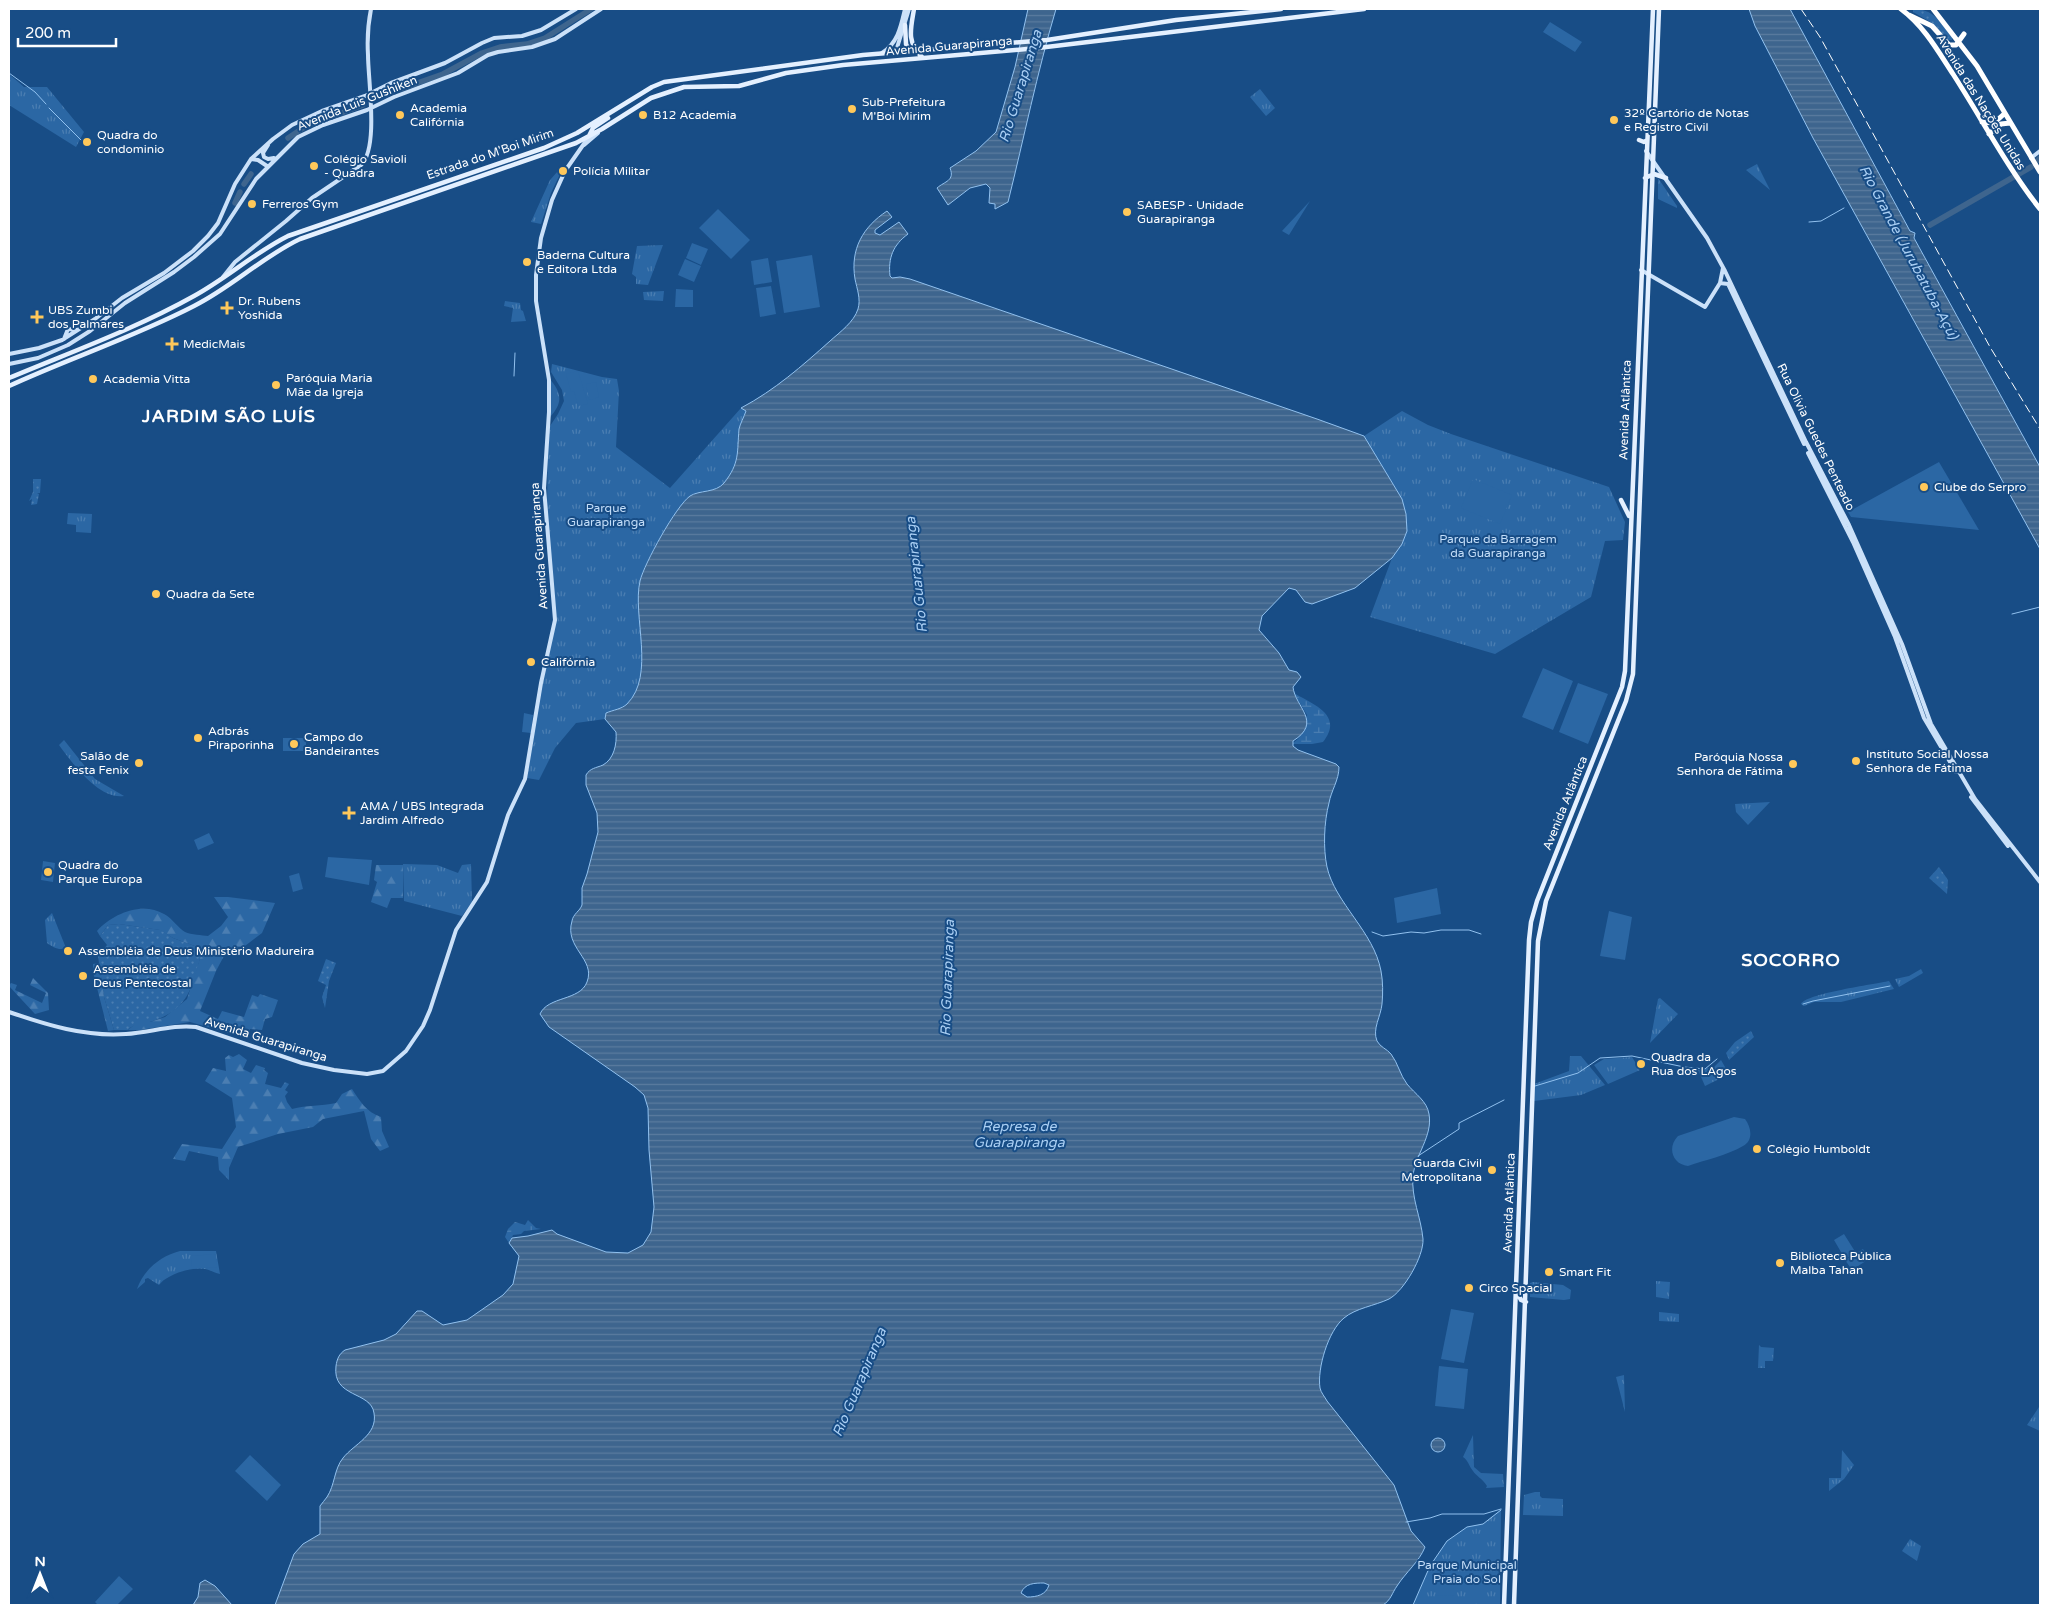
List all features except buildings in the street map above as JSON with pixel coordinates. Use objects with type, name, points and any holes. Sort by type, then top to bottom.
[{"type":"highway","name":"Avenida das Nações Unidas","points":[[1901,9],[1910,12],[1930,40],[2015,176],[2040,209]]},
{"type":"highway","name":"Avenida das Nações Unidas","points":[[1933,10],[1977,66],[2039,170]]},
{"type":"highway","points":[[1910,12],[1932,26],[1947,44],[1954,46],[1964,34]]},
{"type":"highway","points":[[1982,122],[1994,123],[2004,114]]},
{"type":"highway","points":[[1989,134],[2001,124],[2010,123]]},
{"type":"main road","points":[[219,282],[235,262],[323,189],[364,162],[368,155],[372,108],[368,31],[372,9]]},
{"type":"main road","name":"Avenida Luis Gushiken","points":[[9,354],[39,348],[63,339],[68,329],[80,330],[122,298],[164,273],[202,242],[218,223],[236,184],[251,159],[292,125],[316,113],[370,94],[391,83],[445,63],[494,38],[522,36],[541,30],[576,9]]},
{"type":"main road","name":"Avenida Luis Gushiken","points":[[9,364],[38,358],[68,345],[98,325],[125,303],[174,272],[220,234],[256,179],[267,166],[293,141],[309,131],[458,73],[488,55],[532,47],[555,39],[601,9]]},
{"type":"main road","points":[[882,53],[890,47],[896,38],[905,9]]},
{"type":"main road","points":[[890,60],[896,52],[909,9]]},
{"type":"main road","points":[[914,9],[910,32],[915,50],[922,57]]},
{"type":"main road","name":"Avenida Guarapiranga","points":[[623,105],[652,87],[670,81],[882,53],[1068,37],[1139,25],[1281,9]]},
{"type":"main road","name":"Avenida Guarapiranga","points":[[581,148],[602,129],[651,98],[675,88],[739,86],[793,72],[890,60],[1067,45],[1127,36],[1364,9]]},
{"type":"main road","name":"Avenida Atlântica","points":[[1504,1605],[1525,1043],[1526,964],[1531,922],[1543,886],[1622,687],[1625,671],[1640,270],[1653,9]]},
{"type":"main road","name":"Avenida Atlântica","points":[[1514,1605],[1537,953],[1544,908],[1626,700],[1634,674],[1659,9]]},
{"type":"main road","points":[[1257,22],[1262,10]]},
{"type":"main road","points":[[905,25],[906,44],[909,51]]},
{"type":"main road","points":[[1127,36],[1127,31],[1139,25]]},
{"type":"main road","points":[[588,137],[593,128],[623,105]]},
{"type":"main road","name":"Estrada do M'Boi Mirim","points":[[9,378],[156,316],[219,282],[264,249],[288,236],[544,148],[577,132],[623,105]]},
{"type":"main road","name":"Estrada do M'Boi Mirim","points":[[9,386],[156,325],[199,303],[290,244],[313,234],[576,143],[602,129]]},
{"type":"main road","name":"Avenida Guarapiranga","points":[[9,1012],[70,1030],[97,1035],[128,1034],[186,1026],[196,1027],[302,1063],[334,1070],[367,1074],[383,1071],[390,1066],[406,1051],[415,1039],[430,1010],[456,930],[486,882],[508,815],[525,779],[541,683],[555,620],[544,488],[549,412],[548,380],[536,301],[536,275],[541,238],[552,200],[565,171],[588,137]]},
{"type":"main road","points":[[273,139],[264,152],[264,157],[271,160],[278,156]]},
{"type":"main road","points":[[1639,140],[1644,142],[1647,140]]},
{"type":"main road","points":[[576,143],[581,148]]},
{"type":"main road","name":"Rua Olívia Guedes Penteado","points":[[1646,151],[1707,238],[1723,266],[1814,462]]},
{"type":"main road","points":[[2032,160],[2040,151]]},
{"type":"main road","points":[[251,159],[258,160],[267,166]]},
{"type":"main road","points":[[1645,178],[1654,174],[1666,178]]},
{"type":"main road","points":[[388,208],[389,204],[396,198]]},
{"type":"main road","points":[[235,262],[237,280]]},
{"type":"main road","points":[[1640,270],[1706,307],[1720,283],[1723,266]]},
{"type":"main road","name":"Rua Olívia Guedes Penteado","points":[[1720,283],[1728,284],[1766,369],[1854,542],[1942,746],[1979,805],[2040,884]]},
{"type":"main road","points":[[1621,500],[1630,519]]},
{"type":"main road","points":[[1525,1043],[1528,1049],[1534,1050]]},
{"type":"main road","points":[[1516,1291],[1521,1300],[1526,1302]]},
{"type":"main road","points":[[1512,1413],[1515,1426],[1521,1428]]},
{"type":"green space","points":[[1913,9],[1926,11],[1936,17],[1952,37],[1952,40],[1948,40],[1932,23],[1913,12]]},
{"type":"green space","points":[[1550,22],[1582,42],[1575,52],[1543,32]]},
{"type":"green space","points":[[9,74],[24,87],[47,87],[84,132],[76,147],[9,105]]},
{"type":"green space","points":[[1260,89],[1275,108],[1266,116],[1250,97]]},
{"type":"green space","points":[[1757,164],[1770,190],[1746,170]]},
{"type":"green space","points":[[558,171],[561,172],[551,193],[541,224],[531,222],[550,180]]},
{"type":"green space","points":[[1658,178],[1677,206],[1677,208],[1658,199]]},
{"type":"green space","points":[[1310,201],[1289,235],[1282,231]]},
{"type":"green space","points":[[718,209],[750,240],[731,259],[699,228]]},
{"type":"green space","points":[[692,243],[708,249],[701,265],[686,258]]},
{"type":"green space","points":[[663,245],[648,285],[636,284],[636,277],[632,274],[637,246]]},
{"type":"green space","points":[[812,255],[820,307],[784,313],[776,261]]},
{"type":"green space","points":[[768,258],[772,282],[754,285],[751,261]]},
{"type":"green space","points":[[685,259],[701,266],[694,282],[678,275]]},
{"type":"green space","points":[[771,286],[776,314],[760,317],[756,288]]},
{"type":"green space","points":[[676,289],[693,290],[693,307],[675,307]]},
{"type":"green space","points":[[664,291],[663,301],[644,300],[643,292]]},
{"type":"green space","points":[[505,301],[520,303],[526,321],[511,322],[513,308],[504,306]]},
{"type":"green space","name":"Parque Guarapiranga","points":[[552,364],[617,379],[619,391],[616,447],[670,488],[741,408],[746,411],[739,429],[736,463],[730,476],[725,483],[717,488],[698,492],[690,496],[676,512],[661,536],[643,572],[638,595],[642,661],[636,692],[625,706],[606,713],[605,719],[576,723],[555,748],[539,780],[527,778],[542,682],[556,621],[547,514],[548,429],[564,401],[562,390],[551,372]]},
{"type":"green space","points":[[578,371],[588,404],[578,406],[574,391],[571,392],[566,374]]},
{"type":"green space","points":[[549,378],[556,388],[559,397],[557,407],[550,417]]},
{"type":"green space","points":[[596,382],[599,397],[589,400],[586,384]]},
{"type":"green space","name":"Parque da Barragem da Guarapiranga","points":[[1402,411],[1428,425],[1451,434],[1609,487],[1625,522],[1623,540],[1605,541],[1591,597],[1495,654],[1370,617],[1392,558],[1402,544],[1402,499],[1364,436]]},
{"type":"green space","name":"Clube do Serpro","points":[[1939,462],[1979,530],[1851,517],[1848,512]]},
{"type":"green space","points":[[33,479],[41,479],[40,493],[37,493],[39,494],[37,504],[31,505],[32,499],[29,501],[33,492]]},
{"type":"green space","points":[[1473,479],[1512,495],[1500,524],[1461,508]]},
{"type":"green space","points":[[68,513],[92,514],[91,533],[76,532],[76,525],[67,524]]},
{"type":"green space","points":[[1543,668],[1573,681],[1553,730],[1522,717]]},
{"type":"green space","points":[[1578,683],[1608,694],[1588,744],[1559,732]]},
{"type":"green space","points":[[1294,693],[1318,707],[1328,718],[1330,725],[1329,733],[1323,742],[1292,744],[1299,738],[1307,715]]},
{"type":"green space","points":[[524,713],[533,715],[531,733],[522,732]]},
{"type":"green space","name":"Campo do Bandeirantes","points":[[283,738],[306,738],[306,751],[283,751]]},
{"type":"green space","points":[[64,740],[95,779],[124,796],[115,796],[105,792],[87,779],[59,745]]},
{"type":"green space","points":[[1770,802],[1748,825],[1736,812],[1735,804]]},
{"type":"green space","points":[[209,833],[214,843],[198,850],[194,840]]},
{"type":"green space","points":[[328,857],[372,860],[369,885],[325,877]]},
{"type":"green space","name":"Quadra do Parque Europa","points":[[43,861],[55,863],[53,882],[41,880]]},
{"type":"green space","points":[[403,864],[437,865],[458,873],[462,865],[471,864],[472,902],[462,916],[404,901]]},
{"type":"green space","points":[[376,865],[403,865],[403,898],[391,898],[387,908],[371,902],[377,882],[374,880]]},
{"type":"green space","points":[[1939,867],[1948,880],[1947,894],[1929,878]]},
{"type":"green space","points":[[299,873],[303,889],[293,892],[289,876]]},
{"type":"green space","points":[[1437,888],[1441,914],[1397,923],[1394,898]]},
{"type":"green space","points":[[214,897],[275,903],[262,933],[241,949],[238,956],[225,954],[200,1011],[218,1019],[222,1011],[244,1017],[252,995],[258,997],[260,994],[278,1000],[272,1017],[265,1019],[262,1030],[250,1029],[247,1038],[190,1022],[140,1030],[128,1030],[141,1019],[150,1022],[165,1017],[187,999],[203,949],[173,938],[160,930],[119,924],[108,925],[100,936],[97,931],[119,915],[137,909],[146,909],[164,914],[185,932],[208,936],[221,926],[228,917]]},
{"type":"green space","points":[[1609,911],[1632,917],[1625,960],[1600,956]]},
{"type":"green space","points":[[52,913],[66,948],[58,949],[47,943],[45,920]]},
{"type":"green space","points":[[119,924],[161,930],[173,938],[203,949],[193,983],[176,1009],[166,1016],[137,1024],[128,1030],[114,1030],[104,997],[98,956],[107,945],[100,936],[108,925]]},
{"type":"green space","points":[[326,959],[336,963],[329,981],[325,1008],[322,997],[326,985],[318,981]]},
{"type":"green space","points":[[99,963],[104,997],[114,1030],[108,1031],[93,972],[93,964]]},
{"type":"green space","points":[[1921,969],[1923,973],[1899,987],[1895,979],[1909,976]]},
{"type":"green space","points":[[33,978],[48,993],[49,1010],[35,1014],[9,986],[11,983],[17,985],[15,990],[42,1003],[46,993],[30,985]]},
{"type":"green space","points":[[1889,981],[1894,989],[1841,1002],[1814,1002],[1804,1006],[1801,1004],[1805,1000],[1827,993]]},
{"type":"green space","points":[[1660,998],[1678,1014],[1650,1043],[1658,999]]},
{"type":"green space","points":[[1751,1031],[1754,1037],[1729,1060],[1726,1053],[1735,1042]]},
{"type":"green space","points":[[239,1054],[247,1060],[243,1069],[251,1073],[256,1065],[265,1068],[264,1070],[268,1073],[265,1084],[281,1088],[285,1082],[289,1084],[285,1090],[288,1092],[285,1096],[292,1109],[336,1103],[342,1094],[352,1089],[367,1109],[381,1117],[382,1131],[389,1147],[380,1151],[371,1139],[364,1111],[323,1119],[313,1127],[278,1134],[238,1147],[229,1168],[229,1180],[219,1170],[218,1157],[189,1151],[185,1161],[173,1159],[182,1144],[222,1149],[236,1127],[232,1098],[205,1081],[213,1068],[226,1071],[225,1058],[229,1055],[233,1057]]},
{"type":"green space","points":[[1570,1056],[1581,1056],[1605,1085],[1581,1095],[1534,1101],[1534,1084],[1569,1071]]},
{"type":"green space","points":[[1632,1057],[1640,1070],[1608,1084],[1594,1065],[1604,1059]]},
{"type":"green space","points":[[1721,1060],[1729,1074],[1705,1086],[1698,1070],[1714,1067]]},
{"type":"green space","points":[[1734,1117],[1745,1119],[1749,1126],[1750,1137],[1743,1146],[1723,1155],[1688,1166],[1675,1159],[1672,1150],[1678,1136]]},
{"type":"green space","points":[[528,1220],[536,1228],[541,1229],[524,1231],[521,1234],[513,1235],[509,1243],[505,1237],[508,1229],[515,1222],[525,1225]]},
{"type":"green space","points":[[1844,1234],[1856,1253],[1845,1259],[1834,1240]]},
{"type":"green space","points":[[1863,1249],[1869,1259],[1852,1270],[1845,1260]]},
{"type":"green space","points":[[180,1251],[216,1251],[220,1274],[200,1268],[187,1270],[167,1278],[159,1285],[148,1278],[145,1279],[145,1282],[137,1289],[144,1275],[154,1264],[166,1256]]},
{"type":"green space","points":[[216,1254],[217,1267],[192,1269],[191,1256]]},
{"type":"green space","points":[[1656,1281],[1670,1282],[1669,1299],[1656,1297]]},
{"type":"green space","points":[[1530,1283],[1563,1285],[1571,1290],[1570,1299],[1530,1297]]},
{"type":"green space","points":[[1451,1309],[1474,1313],[1464,1363],[1441,1359]]},
{"type":"green space","points":[[1659,1312],[1679,1314],[1679,1322],[1659,1321]]},
{"type":"green space","points":[[1759,1345],[1761,1347],[1774,1348],[1773,1361],[1765,1361],[1765,1368],[1758,1368]]},
{"type":"green space","points":[[1439,1366],[1468,1369],[1464,1409],[1435,1406]]},
{"type":"green space","points":[[1624,1375],[1625,1412],[1616,1377]]},
{"type":"green space","points":[[2039,1407],[2040,1410],[2040,1431],[2027,1425]]},
{"type":"green space","points":[[1473,1435],[1474,1467],[1481,1473],[1503,1474],[1504,1487],[1486,1488],[1485,1483],[1474,1473],[1463,1457]]},
{"type":"green space","points":[[1842,1450],[1854,1465],[1844,1479],[1829,1491],[1829,1478],[1841,1478]]},
{"type":"green space","points":[[250,1455],[281,1485],[267,1501],[235,1471]]},
{"type":"green space","points":[[1540,1492],[1542,1498],[1563,1499],[1563,1516],[1523,1515],[1524,1495]]},
{"type":"green space","name":"Parque Municipal Praia do Sol","points":[[1501,1509],[1500,1605],[1413,1605],[1430,1566],[1447,1541],[1467,1527],[1483,1524]]},
{"type":"green space","points":[[1910,1539],[1921,1546],[1917,1561],[1902,1551]]},
{"type":"green space","points":[[119,1576],[133,1589],[117,1605],[98,1605],[95,1602]]},
{"type":"green space","points":[[1436,1595],[1455,1596],[1455,1605],[1436,1605]]},
{"type":"water","name":"Rio Guarapiranga","points":[[1028,9],[1056,9],[1008,202],[995,209],[995,204],[989,203],[990,188],[986,184],[970,188],[948,205],[937,188],[950,178],[950,168],[976,151],[996,132],[1015,67]]},
{"type":"water","name":"Rio Grande (Jurubatuba-Açú)","points":[[1749,9],[1790,9],[1910,231],[1915,233],[1914,238],[2040,467],[2040,549],[1813,138],[1755,26]]},
{"type":"water","name":"Represa de Guarapiranga","points":[[887,211],[892,217],[875,230],[875,233],[880,235],[899,222],[908,234],[895,247],[893,252],[890,263],[890,276],[892,278],[910,279],[1364,436],[1402,499],[1406,514],[1407,531],[1402,544],[1392,558],[1355,588],[1312,604],[1305,602],[1296,590],[1289,588],[1262,616],[1259,630],[1279,653],[1289,670],[1297,672],[1301,677],[1293,687],[1307,721],[1302,734],[1293,741],[1293,746],[1298,750],[1336,764],[1339,767],[1326,818],[1325,843],[1327,867],[1338,893],[1371,943],[1377,957],[1382,975],[1383,992],[1377,1022],[1377,1041],[1391,1054],[1410,1088],[1423,1101],[1429,1114],[1430,1122],[1426,1138],[1414,1168],[1413,1176],[1413,1192],[1423,1239],[1417,1263],[1407,1281],[1395,1295],[1354,1312],[1338,1324],[1325,1351],[1320,1371],[1321,1390],[1327,1401],[1394,1485],[1411,1531],[1425,1547],[1390,1599],[1383,1605],[275,1605],[294,1554],[303,1544],[320,1534],[320,1506],[330,1492],[340,1462],[369,1433],[374,1421],[374,1413],[371,1406],[345,1389],[336,1376],[336,1366],[341,1353],[345,1350],[384,1340],[396,1334],[417,1311],[422,1311],[443,1325],[467,1320],[503,1295],[513,1284],[519,1256],[509,1243],[512,1238],[552,1230],[557,1234],[606,1252],[628,1253],[643,1245],[651,1232],[654,1207],[649,1150],[648,1108],[644,1095],[549,1027],[540,1014],[550,1004],[571,996],[583,988],[589,974],[584,960],[572,939],[571,930],[575,914],[582,905],[582,888],[598,832],[597,813],[586,785],[586,775],[610,759],[615,746],[616,732],[605,719],[606,713],[625,706],[636,692],[642,662],[638,595],[640,581],[654,549],[677,511],[690,496],[721,486],[729,476],[735,463],[738,451],[739,429],[746,411],[741,408],[788,377],[842,330],[856,314],[859,302],[854,268],[857,249],[865,232]],"holes":[[[1044,1583],[1049,1585],[1046,1591],[1038,1596],[1027,1597],[1021,1593],[1025,1587],[1031,1584]]]},
{"type":"water","points":[[1435,1438],[1441,1438],[1445,1445],[1441,1452],[1435,1452],[1431,1448],[1431,1442]]},
{"type":"water","points":[[205,1580],[215,1586],[232,1605],[193,1605],[198,1597],[200,1583]]},
{"type":"waterway","points":[[386,94],[443,74],[482,53],[500,47],[527,44],[545,38],[591,9]]},
{"type":"waterway","points":[[9,73],[35,92],[46,104]]},
{"type":"waterway","points":[[288,138],[306,126],[363,105]]},
{"type":"waterway","points":[[49,108],[81,140]]},
{"type":"waterway","points":[[1930,225],[2031,167]]},
{"type":"waterway","points":[[244,184],[251,174]]},
{"type":"waterway","points":[[235,203],[240,192]]},
{"type":"waterway","points":[[1809,222],[1821,221],[1844,208]]},
{"type":"waterway","points":[[514,376],[515,353]]},
{"type":"waterway","points":[[2012,614],[2040,607]]},
{"type":"waterway","points":[[1372,932],[1383,936],[1441,930],[1469,930],[1481,934]]},
{"type":"waterway","points":[[1803,1004],[1890,986]]},
{"type":"waterway","points":[[1535,1086],[1578,1073],[1600,1058],[1632,1056],[1684,1067],[1705,1069],[1717,1059]]},
{"type":"waterway","points":[[1418,1156],[1459,1129],[1459,1123],[1504,1100]]},
{"type":"waterway","points":[[1406,1522],[1442,1514],[1484,1514],[1501,1509]]},
{"type":"waterway","points":[[1413,1605],[1430,1566],[1447,1541],[1467,1527],[1483,1524],[1501,1510]]},
{"type":"railway","points":[[1801,9],[1820,37],[1990,347],[2040,429]]},
{"type":"place","name":"Sub-Prefeitura M'Boi Mirim","points":[[852,109]]},
{"type":"place","name":"Academia Califórnia","points":[[400,115]]},
{"type":"place","name":"B12 Academia","points":[[643,115]]},
{"type":"place","name":"32º Cartório de Notas e Registro Civil","points":[[1614,120]]},
{"type":"place","name":"Quadra do condominio","points":[[87,142]]},
{"type":"place","name":"Colégio Savioli - Quadra","points":[[314,166]]},
{"type":"place","name":"Polícia Militar","points":[[563,171]]},
{"type":"place","name":"Ferreros Gym","points":[[252,204]]},
{"type":"place","name":"SABESP - Unidade Guarapiranga","points":[[1127,212]]},
{"type":"place","name":"Baderna Cultura e Editora Ltda","points":[[527,262]]},
{"type":"place","name":"Dr. Rubens Yoshida","points":[[227,308]]},
{"type":"place","name":"UBS Zumbi dos Palmares","points":[[37,317]]},
{"type":"place","name":"MedicMais","points":[[172,344]]},
{"type":"place","name":"Academia Vitta","points":[[93,379]]},
{"type":"place","name":"Paróquia Maria Mãe da Igreja","points":[[276,385]]},
{"type":"place","name":"Clube do Serpro","points":[[1924,487]]},
{"type":"place","name":"Quadra da Sete","points":[[156,594]]},
{"type":"place","name":"Califórnia","points":[[531,662]]},
{"type":"place","name":"Adbrás Piraporinha","points":[[198,738]]},
{"type":"place","name":"Campo do Bandeirantes","points":[[294,744]]},
{"type":"place","name":"Instituto Social Nossa Senhora de Fátima","points":[[1856,761]]},
{"type":"place","name":"Salão de festa Fenix","points":[[139,763]]},
{"type":"place","name":"Paróquia Nossa Senhora de Fátima","points":[[1793,764]]},
{"type":"place","name":"AMA / UBS Integrada Jardim Alfredo","points":[[349,813]]},
{"type":"place","name":"Quadra do Parque Europa","points":[[48,872]]},
{"type":"place","name":"Assembléia de Deus Ministério Madureira","points":[[68,951]]},
{"type":"place","name":"Assembléia de Deus Pentecostal","points":[[83,976]]},
{"type":"place","name":"Quadra da Rua dos LAgos","points":[[1641,1064]]},
{"type":"place","name":"Colégio Humboldt","points":[[1757,1149]]},
{"type":"place","name":"Guarda Civil Metropolitana","points":[[1492,1170]]},
{"type":"place","name":"Biblioteca Pública Malba Tahan","points":[[1780,1263]]},
{"type":"place","name":"Smart Fit","points":[[1549,1272]]},
{"type":"place","name":"Circo Spacial","points":[[1469,1288]]},
{"type":"district","name":"JARDIM SÃO LUÍS","points":[[229,416]]},
{"type":"district","name":"SOCORRO","points":[[1791,960]]}]
